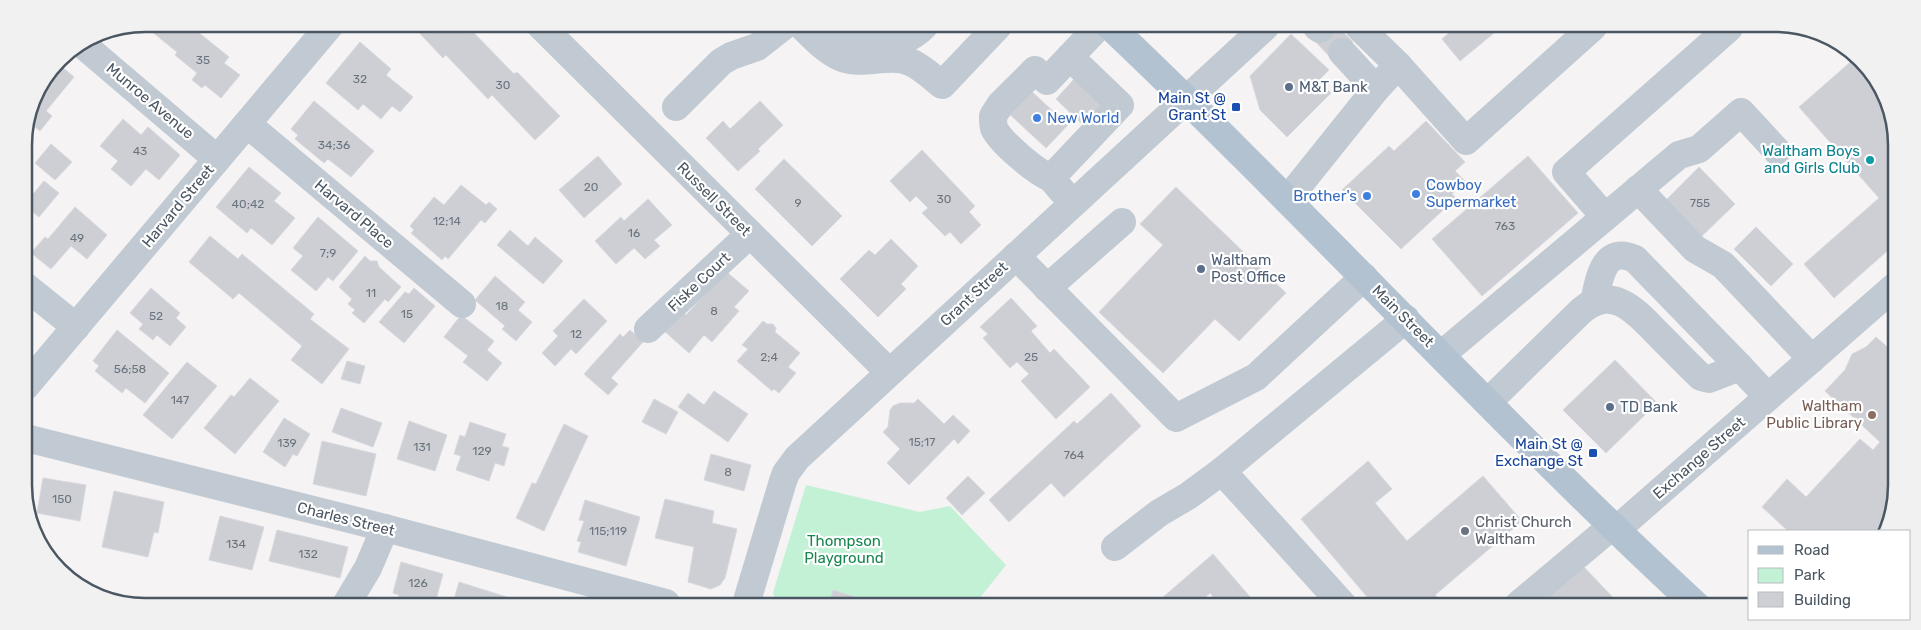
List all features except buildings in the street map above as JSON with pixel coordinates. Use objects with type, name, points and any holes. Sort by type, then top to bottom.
[{"type":"main road","name":"Main Street","points":[[1116,32],[1186,99],[1614,528],[1687,597]]},
{"type":"street","name":"Harvard Street","points":[[32,378],[324,32]]},
{"type":"street","name":"Russell Street","points":[[547,32],[889,372]]},
{"type":"street","points":[[676,107],[721,62],[731,56],[757,47],[777,32]]},
{"type":"street","points":[[808,32],[825,48],[842,58],[863,61],[895,59],[910,62],[942,85],[992,32]]},
{"type":"street","points":[[837,32],[857,44],[876,45],[897,43],[907,39],[916,32]]},
{"type":"street","points":[[1074,203],[1050,178],[1034,170],[999,136],[993,123],[996,111],[1035,70],[1047,81],[1093,32]]},
{"type":"street","name":"Grant Street","points":[[748,598],[786,474],[798,458],[1260,32]]},
{"type":"street","points":[[1364,32],[1398,66],[1466,141],[1587,32]]},
{"type":"street","points":[[1605,217],[1566,172],[1724,32]]},
{"type":"street","name":"Munroe Avenue","points":[[88,49],[217,159]]},
{"type":"street","points":[[1342,52],[1376,89]]},
{"type":"street","points":[[1050,178],[1120,105],[1070,57]]},
{"type":"street","points":[[1287,200],[1376,89],[1398,66]]},
{"type":"street","points":[[1441,355],[1679,155],[1699,149],[1741,112],[1777,151]]},
{"type":"street","name":"Harvard Place","points":[[247,124],[462,304]]},
{"type":"street","points":[[1638,189],[1695,249],[1723,265],[1812,359]]},
{"type":"street","points":[[1048,288],[1122,222]]},
{"type":"street","name":"Fiske Court","points":[[648,329],[750,234]]},
{"type":"street","points":[[1016,256],[1176,418],[1256,377],[1317,323],[1364,277]]},
{"type":"street","points":[[1594,302],[1603,267],[1615,257],[1628,256],[1640,263],[1768,397]]},
{"type":"street","points":[[33,292],[76,327]]},
{"type":"street","name":"Exchange Street","points":[[1528,597],[1614,528],[1888,292]]},
{"type":"street","points":[[1488,402],[1580,312],[1594,302],[1612,300],[1628,306],[1701,377],[1709,379],[1740,368]]},
{"type":"street","points":[[1115,547],[1159,513],[1188,496],[1222,471],[1406,319]]},
{"type":"street","name":"Charles Street","points":[[32,440],[385,528],[646,598]]},
{"type":"street","points":[[1222,471],[1337,597]]},
{"type":"street","points":[[350,598],[368,568],[385,528]]},
{"type":"green space","name":"Thompson Playground","points":[[806,485],[920,512],[950,506],[1006,565],[980,597],[775,598],[773,593]]},
{"type":"place","name":"M&T Bank","points":[[1289,87]]},
{"type":"place","name":"Main St @ Grant St","points":[[1236,107]]},
{"type":"place","name":"New World","points":[[1037,118]]},
{"type":"place","name":"Waltham Boys and Girls Club","points":[[1870,160]]},
{"type":"place","name":"Cowboy Supermarket","points":[[1416,194]]},
{"type":"place","name":"Brother's","points":[[1367,196]]},
{"type":"place","name":"Waltham Post Office","points":[[1201,269]]},
{"type":"place","name":"TD Bank","points":[[1610,407]]},
{"type":"place","name":"Waltham Public Library","points":[[1872,415]]},
{"type":"place","name":"Main St @ Exchange St","points":[[1593,453]]},
{"type":"place","name":"Christ Church Waltham","points":[[1465,531]]}]
